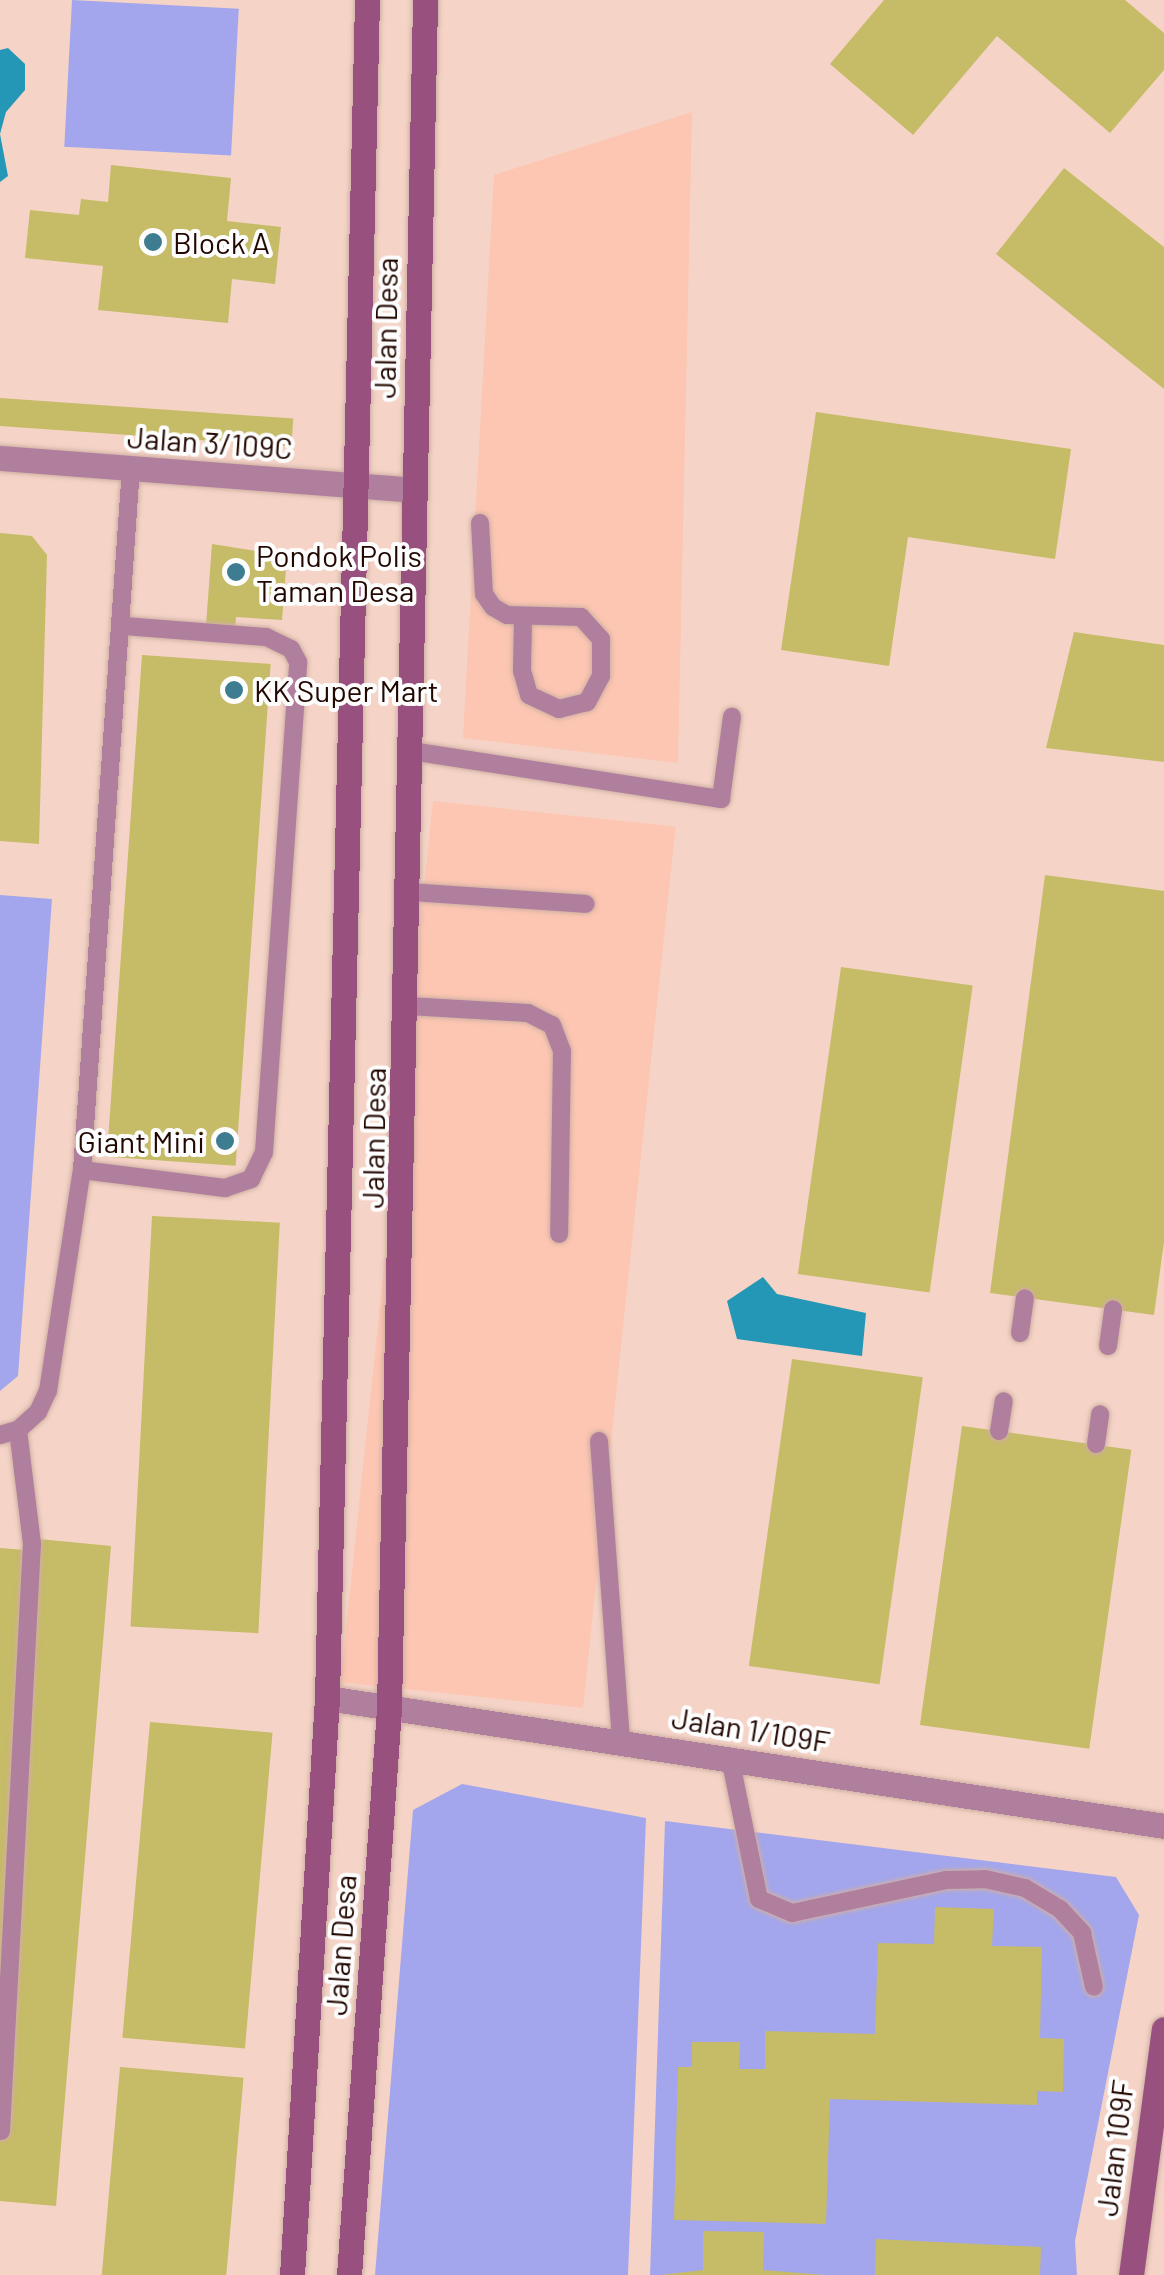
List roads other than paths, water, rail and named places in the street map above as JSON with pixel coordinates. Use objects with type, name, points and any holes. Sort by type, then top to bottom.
[{"type":"main road","name":"Jalan Desa","points":[[292,2275],[327,1698],[360,486],[367,0]]},
{"type":"main road","name":"Jalan Desa","points":[[349,2275],[389,1708],[408,1006],[425,0]]},
{"type":"main road","name":"Jalan 109F","points":[[1131,2275],[1164,2029]]},
{"type":"street","name":"Jalan 3/109C","points":[[0,458],[414,490]]},
{"type":"street","name":"Jalan 1/109F","points":[[327,1698],[1164,1826]]},
{"type":"lane","points":[[1,2131],[32,1544],[9,1433],[48,1391],[82,1170],[123,626],[131,468]]},
{"type":"lane","points":[[480,523],[484,594],[506,616],[565,615],[593,626],[602,666],[587,702],[559,709],[530,695],[522,671],[523,616]]},
{"type":"lane","points":[[82,1170],[239,1186],[260,1168],[268,1093],[298,662],[291,649],[266,637],[123,626]]},
{"type":"lane","points":[[411,750],[721,799],[732,717]]},
{"type":"lane","points":[[410,892],[586,904]]},
{"type":"lane","points":[[408,1006],[528,1014],[552,1025],[562,1051],[559,1234]]},
{"type":"lane","points":[[1020,1333],[1024,1298]]},
{"type":"lane","points":[[1108,1346],[1113,1309]]},
{"type":"lane","points":[[1000,1432],[1004,1401]]},
{"type":"lane","points":[[1096,1444],[1100,1414]]},
{"type":"lane","points":[[599,1441],[621,1742]]},
{"type":"lane","points":[[730,1758],[759,1899],[792,1913],[946,1880],[985,1879],[1025,1888],[1060,1909],[1082,1933],[1094,1987]]},
{"type":"place","name":"Block A","points":[[153,242]]},
{"type":"place","name":"Pondok Polis Taman Desa","points":[[236,572]]},
{"type":"place","name":"KK Super Mart","points":[[234,690]]},
{"type":"place","name":"Giant Mini","points":[[225,1141]]}]
